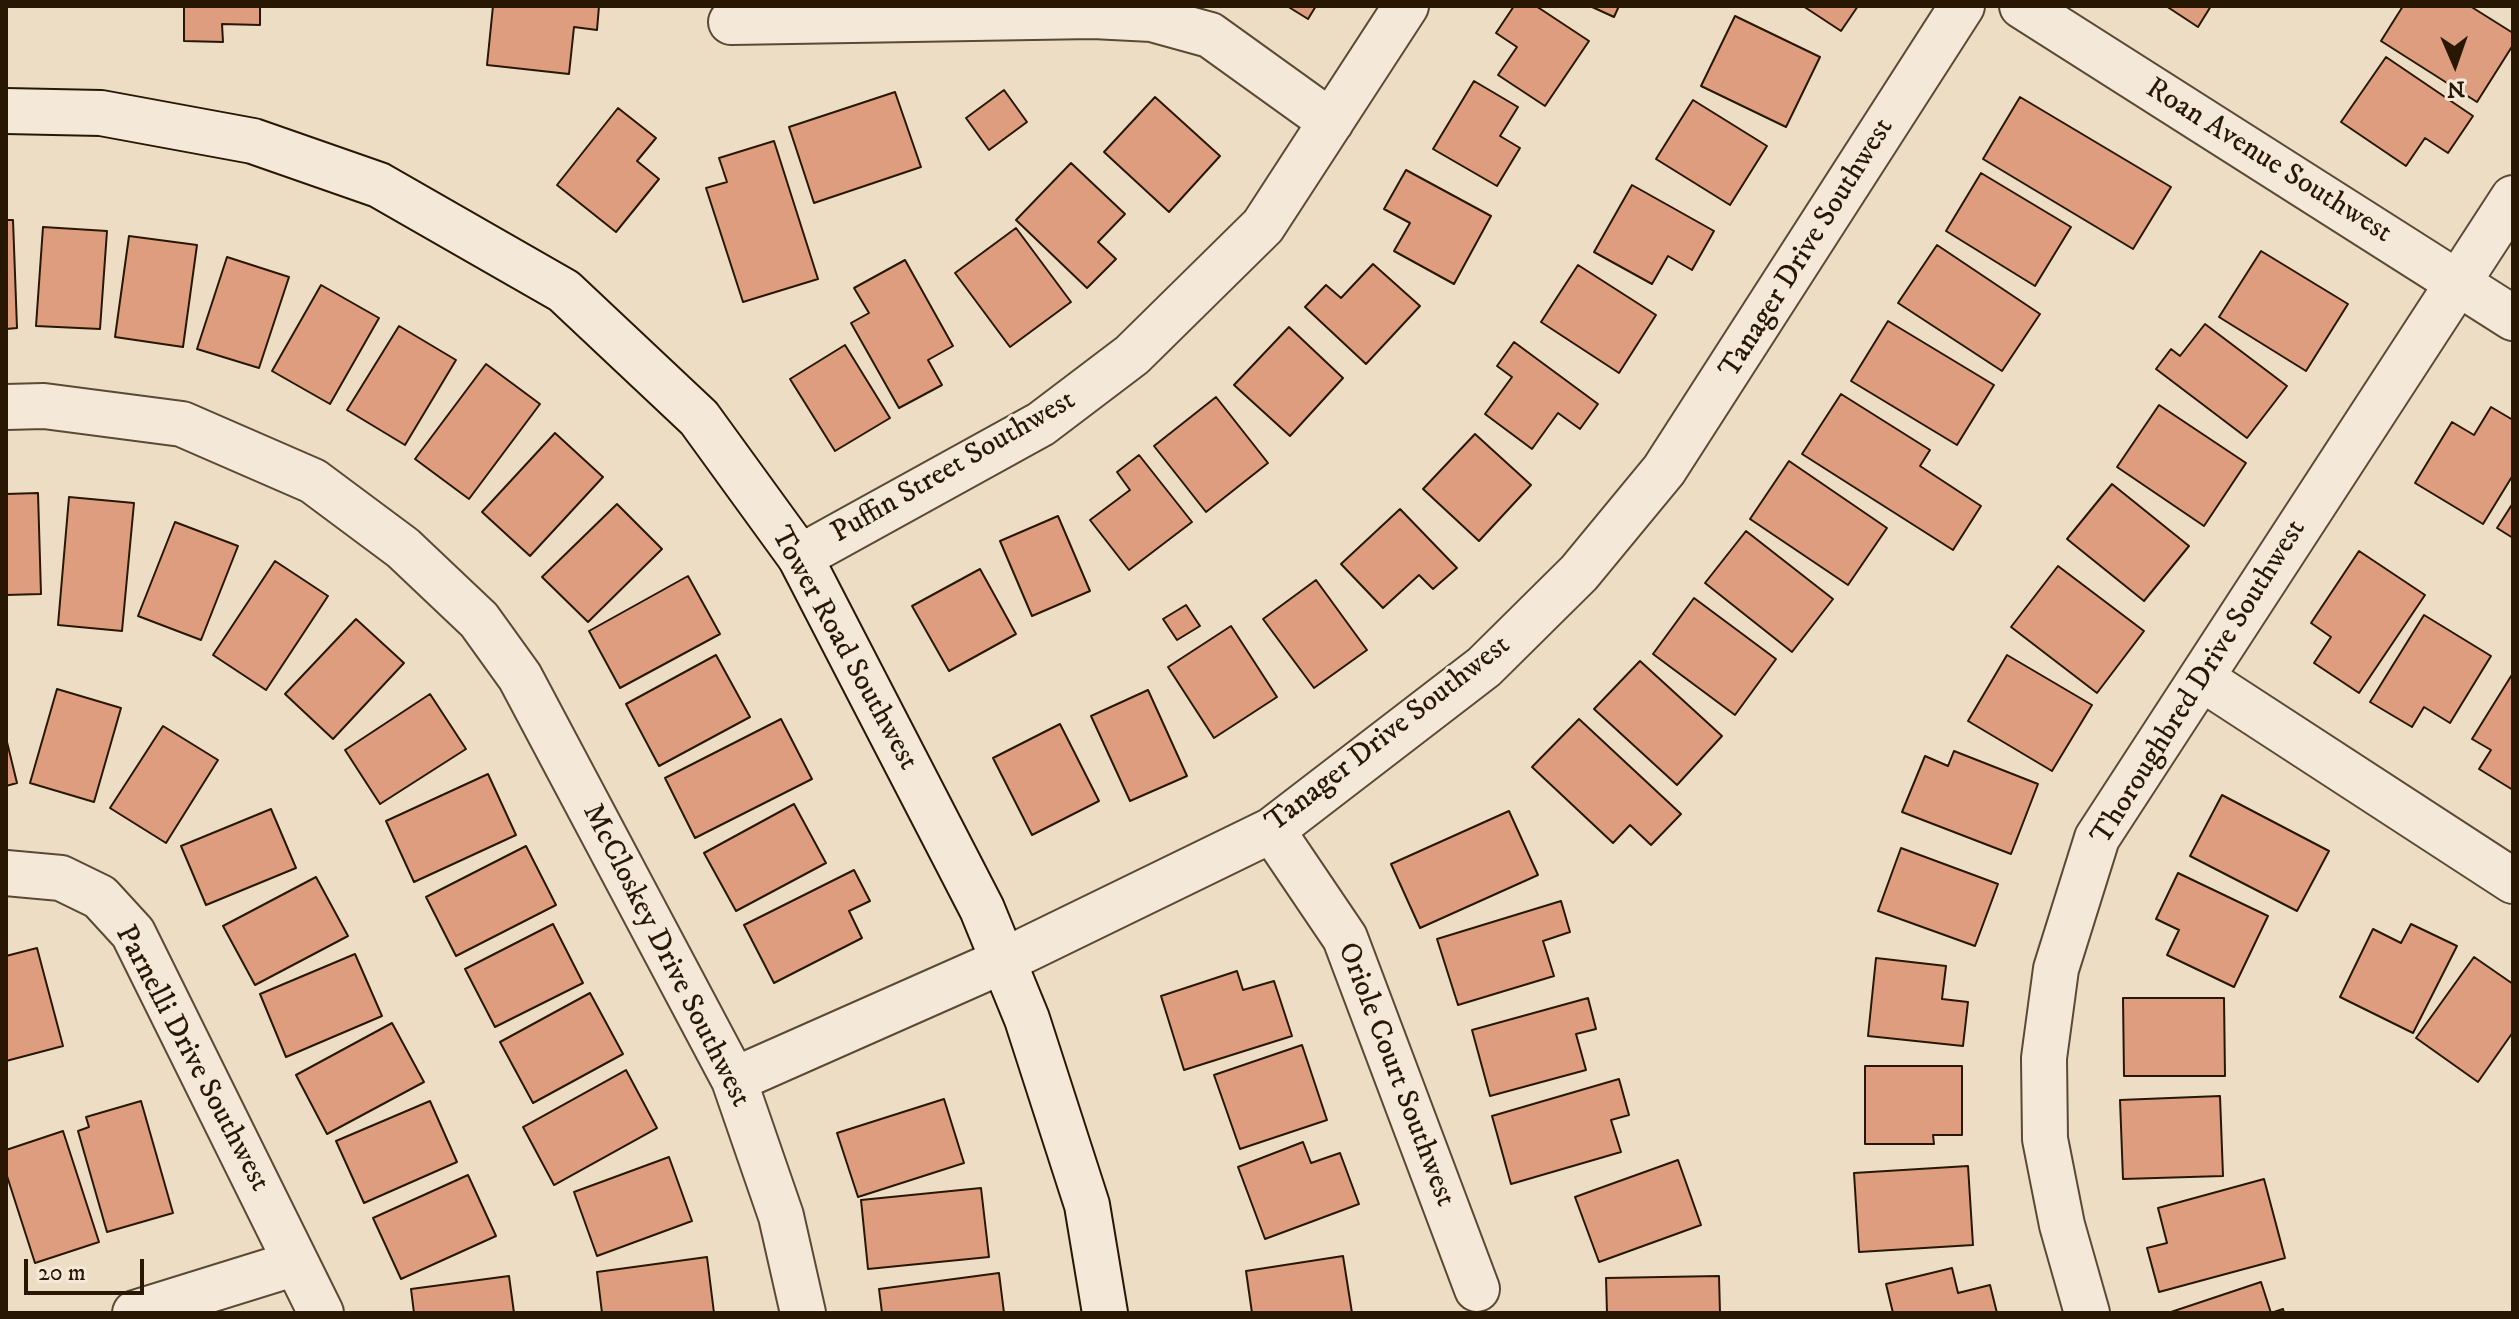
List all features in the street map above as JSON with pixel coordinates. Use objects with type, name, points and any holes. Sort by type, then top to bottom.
[{"type":"street","name":"Puffin Street Southwest","points":[[800,557],[1041,424],[1132,355],[1263,226],[1406,6]]},
{"type":"street","name":"Tanager Drive Southwest","points":[[734,1080],[1005,960],[1272,830],[1484,667],[1579,573],[1664,470],[1721,386],[1962,6]]},
{"type":"street","name":"Roan Avenue Southwest","points":[[2022,6],[2513,318]]},
{"type":"street","points":[[731,22],[1093,16],[1152,19],[1210,35],[1331,122]]},
{"type":"street","name":"Tower Road Southwest","points":[[6,111],[101,113],[253,141],[379,185],[564,291],[699,418],[800,557],[982,909],[1005,960],[1087,1205],[1105,1313]]},
{"type":"street","name":"Thoroughbred Drive Southwest","points":[[2087,1313],[2062,1225],[2045,1139],[2044,1058],[2056,969],[2097,838],[2513,198]]},
{"type":"street","name":"McCloskey Drive Southwest","points":[[6,407],[44,406],[182,424],[313,481],[403,548],[479,620],[520,677],[734,1080],[781,1216],[803,1313]]},
{"type":"street","points":[[2201,678],[2513,881]]},
{"type":"street","name":"Oriole Court Southwest","points":[[1272,830],[1345,938],[1477,1289]]},
{"type":"street","name":"Parnelli Drive Southwest","points":[[6,873],[61,878],[100,897],[133,933],[321,1313]]},
{"type":"street","points":[[135,1313],[296,1263]]},
{"type":"building","points":[[184,6],[260,6],[260,25],[222,24],[223,42],[184,41]]},
{"type":"building","points":[[493,6],[599,6],[597,30],[574,27],[569,74],[487,65]]},
{"type":"building","points":[[1287,6],[1316,6],[1308,19]]},
{"type":"building","points":[[1514,6],[1536,6],[1589,41],[1545,106],[1498,75],[1517,47],[1496,33]]},
{"type":"building","points":[[1590,6],[1619,6],[1614,17]]},
{"type":"building","points":[[1803,6],[1858,6],[1841,31]]},
{"type":"building","points":[[2166,6],[2211,6],[2198,27]]},
{"type":"building","points":[[2403,6],[2470,6],[2513,33],[2513,45],[2477,102],[2381,41]]},
{"type":"building","points":[[1735,16],[1820,57],[1786,127],[1701,86]]},
{"type":"building","points":[[2386,57],[2473,116],[2448,153],[2425,138],[2406,166],[2341,122]]},
{"type":"building","points":[[1474,81],[1518,107],[1500,136],[1520,148],[1497,186],[1433,149]]},
{"type":"building","points":[[1004,90],[1027,122],[989,150],[966,118]]},
{"type":"building","points":[[895,92],[921,167],[814,203],[789,127]]},
{"type":"building","points":[[1155,97],[1220,156],[1169,212],[1104,152]]},
{"type":"building","points":[[2020,97],[2171,187],[2133,249],[1983,159]]},
{"type":"building","points":[[1693,100],[1767,146],[1730,205],[1656,159]]},
{"type":"building","points":[[618,108],[656,138],[637,161],[659,179],[616,232],[557,185]]},
{"type":"building","points":[[774,141],[818,279],[743,302],[706,188],[727,182],[719,158]]},
{"type":"building","points":[[1071,163],[1125,214],[1098,242],[1116,259],[1087,288],[1016,220]]},
{"type":"building","points":[[1406,170],[1491,216],[1454,284],[1394,251],[1410,223],[1384,209]]},
{"type":"building","points":[[1981,173],[2071,227],[2035,286],[1946,231]]},
{"type":"building","points":[[1632,185],[1714,231],[1692,270],[1668,256],[1652,284],[1594,252]]},
{"type":"building","points":[[6,220],[13,220],[17,328],[6,329]]},
{"type":"building","points":[[43,227],[107,231],[100,329],[36,326]]},
{"type":"building","points":[[1016,228],[1071,302],[1010,347],[955,273]]},
{"type":"building","points":[[129,236],[197,245],[183,347],[115,337]]},
{"type":"building","points":[[1937,245],[2040,314],[2002,371],[1898,303]]},
{"type":"building","points":[[2261,251],[2348,304],[2306,371],[2219,317]]},
{"type":"building","points":[[227,257],[289,277],[259,368],[197,349]]},
{"type":"building","points":[[905,260],[953,346],[928,360],[942,385],[899,408],[851,323],[869,313],[854,288]]},
{"type":"building","points":[[1373,264],[1420,306],[1366,364],[1305,307],[1326,285],[1341,298]]},
{"type":"building","points":[[1578,265],[1656,315],[1619,373],[1541,322]]},
{"type":"building","points":[[321,285],[379,318],[330,404],[272,371]]},
{"type":"building","points":[[1888,321],[1994,385],[1957,445],[1851,381]]},
{"type":"building","points":[[2205,324],[2287,386],[2247,438],[2156,369],[2171,349],[2180,356]]},
{"type":"building","points":[[399,326],[456,360],[405,445],[347,410]]},
{"type":"building","points":[[1289,327],[1343,378],[1290,436],[1234,385]]},
{"type":"building","points":[[1514,342],[1598,404],[1580,429],[1558,413],[1532,449],[1485,414],[1512,377],[1497,366]]},
{"type":"building","points":[[845,345],[890,418],[835,451],[790,379]]},
{"type":"building","points":[[486,364],[540,404],[469,499],[415,459]]},
{"type":"building","points":[[1841,394],[1930,450],[1920,466],[1981,506],[1953,550],[1802,454]]},
{"type":"building","points":[[1216,397],[1268,463],[1206,512],[1154,446]]},
{"type":"building","points":[[2159,405],[2246,463],[2204,526],[2117,467]]},
{"type":"building","points":[[2491,407],[2513,420],[2513,475],[2483,524],[2415,483],[2452,422],[2474,435]]},
{"type":"building","points":[[555,433],[603,477],[530,556],[482,512]]},
{"type":"building","points":[[1475,434],[1531,485],[1479,541],[1423,489]]},
{"type":"building","points":[[1139,455],[1192,522],[1129,570],[1090,520],[1130,490],[1117,472]]},
{"type":"building","points":[[1789,461],[1887,528],[1848,585],[1750,519]]},
{"type":"building","points":[[2112,484],[2189,546],[2144,601],[2067,539]]},
{"type":"building","points":[[38,493],[41,594],[6,595],[6,494]]},
{"type":"building","points":[[69,497],[134,503],[122,631],[58,625]]},
{"type":"building","points":[[2513,503],[2513,538],[2497,528]]},
{"type":"building","points":[[617,504],[662,549],[588,622],[542,577]]},
{"type":"building","points":[[1400,509],[1457,568],[1433,589],[1419,575],[1383,608],[1341,564]]},
{"type":"building","points":[[1058,516],[1090,591],[1032,616],[1000,541]]},
{"type":"building","points":[[175,522],[238,546],[201,640],[138,616]]},
{"type":"building","points":[[1746,531],[1833,599],[1792,652],[1705,583]]},
{"type":"building","points":[[2359,551],[2425,595],[2359,693],[2314,663],[2331,637],[2311,623]]},
{"type":"building","points":[[275,561],[328,596],[266,690],[213,655]]},
{"type":"building","points":[[2058,566],[2144,631],[2097,693],[2011,627]]},
{"type":"building","points":[[980,569],[1016,634],[949,671],[912,606]]},
{"type":"building","points":[[688,576],[720,634],[620,688],[589,631]]},
{"type":"building","points":[[1316,580],[1367,650],[1314,688],[1263,619]]},
{"type":"building","points":[[1694,598],[1776,659],[1735,715],[1653,654]]},
{"type":"building","points":[[1186,605],[1200,626],[1177,640],[1163,619]]},
{"type":"building","points":[[2424,615],[2491,656],[2450,723],[2424,707],[2412,727],[2370,702]]},
{"type":"building","points":[[356,619],[404,663],[333,739],[285,694]]},
{"type":"building","points":[[1231,626],[1277,697],[1214,738],[1168,667]]},
{"type":"building","points":[[716,655],[750,717],[659,766],[626,704]]},
{"type":"building","points":[[2007,655],[2092,705],[2052,771],[1968,721]]},
{"type":"building","points":[[1640,661],[1722,736],[1677,785],[1594,709]]},
{"type":"building","points":[[2513,673],[2513,790],[2479,769],[2491,750],[2472,739]]},
{"type":"building","points":[[57,689],[121,708],[94,802],[30,783]]},
{"type":"building","points":[[1148,690],[1187,776],[1130,801],[1091,716]]},
{"type":"building","points":[[430,694],[466,749],[380,804],[345,750]]},
{"type":"building","points":[[781,719],[812,779],[695,838],[665,778]]},
{"type":"building","points":[[1579,719],[1681,814],[1651,845],[1630,825],[1613,843],[1532,767]]},
{"type":"building","points":[[1060,724],[1099,801],[1032,835],[993,758]]},
{"type":"building","points":[[163,726],[218,760],[166,843],[110,808]]},
{"type":"building","points":[[6,738],[17,783],[6,786]]},
{"type":"building","points":[[1954,751],[2038,784],[2011,854],[1902,812],[1925,756],[1948,766]]},
{"type":"building","points":[[488,774],[516,835],[414,882],[386,821]]},
{"type":"building","points":[[2222,795],[2329,851],[2297,911],[2190,856]]},
{"type":"building","points":[[794,804],[826,863],[736,911],[704,853]]},
{"type":"building","points":[[271,809],[296,868],[206,905],[181,846]]},
{"type":"building","points":[[1509,811],[1538,875],[1420,928],[1391,864]]},
{"type":"building","points":[[526,846],[556,905],[456,956],[426,897]]},
{"type":"building","points":[[1901,848],[1998,884],[1975,946],[1878,911]]},
{"type":"building","points":[[854,870],[870,901],[849,911],[862,938],[774,983],[744,925]]},
{"type":"building","points":[[2178,873],[2268,916],[2234,987],[2167,955],[2179,930],[2156,919]]},
{"type":"building","points":[[316,877],[348,936],[255,985],[223,926]]},
{"type":"building","points":[[1561,901],[1570,932],[1543,941],[1554,976],[1458,1005],[1437,939]]},
{"type":"building","points":[[553,924],[583,983],[495,1027],[465,969]]},
{"type":"building","points":[[2411,924],[2457,946],[2413,1033],[2340,997],[2373,929],[2401,943]]},
{"type":"building","points":[[37,948],[63,1046],[6,1061],[6,956]]},
{"type":"building","points":[[355,954],[382,1016],[286,1057],[260,994]]},
{"type":"building","points":[[2474,957],[2513,984],[2513,1032],[2478,1082],[2416,1038]]},
{"type":"building","points":[[1876,958],[1946,966],[1942,999],[1968,1002],[1963,1046],[1868,1036]]},
{"type":"building","points":[[1237,971],[1243,990],[1274,981],[1292,1036],[1184,1070],[1161,996]]},
{"type":"building","points":[[590,993],[623,1054],[533,1103],[500,1042]]},
{"type":"building","points":[[1588,998],[1596,1029],[1576,1034],[1586,1070],[1490,1096],[1472,1030]]},
{"type":"building","points":[[2123,998],[2224,998],[2225,1076],[2124,1076]]},
{"type":"building","points":[[392,1023],[424,1082],[327,1134],[296,1075]]},
{"type":"building","points":[[1302,1045],[1327,1120],[1240,1149],[1214,1075]]},
{"type":"building","points":[[1865,1066],[1962,1066],[1962,1135],[1933,1135],[1934,1144],[1865,1144]]},
{"type":"building","points":[[626,1070],[657,1128],[554,1185],[523,1127]]},
{"type":"building","points":[[1619,1079],[1629,1115],[1611,1120],[1621,1152],[1511,1184],[1492,1116]]},
{"type":"building","points":[[2220,1096],[2223,1176],[2123,1179],[2120,1100]]},
{"type":"building","points":[[944,1099],[964,1163],[858,1197],[837,1133]]},
{"type":"building","points":[[141,1101],[173,1213],[107,1232],[78,1131],[89,1127],[86,1117]]},
{"type":"building","points":[[430,1101],[457,1162],[364,1203],[336,1141]]},
{"type":"building","points":[[63,1131],[99,1242],[35,1263],[6,1173],[6,1150]]},
{"type":"building","points":[[1303,1142],[1311,1163],[1340,1153],[1359,1204],[1265,1239],[1238,1167]]},
{"type":"building","points":[[669,1157],[692,1221],[597,1256],[574,1192]]},
{"type":"building","points":[[1678,1160],[1701,1225],[1599,1262],[1575,1197]]},
{"type":"building","points":[[1968,1166],[1973,1245],[1859,1252],[1854,1173]]},
{"type":"building","points":[[468,1175],[496,1236],[401,1279],[373,1218]]},
{"type":"building","points":[[2264,1179],[2285,1258],[2159,1292],[2147,1248],[2167,1243],[2158,1208]]},
{"type":"building","points":[[981,1188],[989,1257],[868,1269],[861,1200]]},
{"type":"building","points":[[1343,1256],[1352,1313],[1252,1313],[1246,1271]]},
{"type":"building","points":[[707,1257],[714,1313],[602,1313],[597,1272]]},
{"type":"building","points":[[1952,1268],[1958,1293],[1990,1285],[1997,1313],[1893,1313],[1886,1284]]},
{"type":"building","points":[[999,1273],[1004,1313],[882,1313],[879,1289]]},
{"type":"building","points":[[509,1276],[514,1313],[414,1313],[411,1289]]},
{"type":"building","points":[[1719,1276],[1720,1313],[1607,1313],[1606,1278]]},
{"type":"building","points":[[2261,1282],[2271,1313],[2168,1313]]}]
